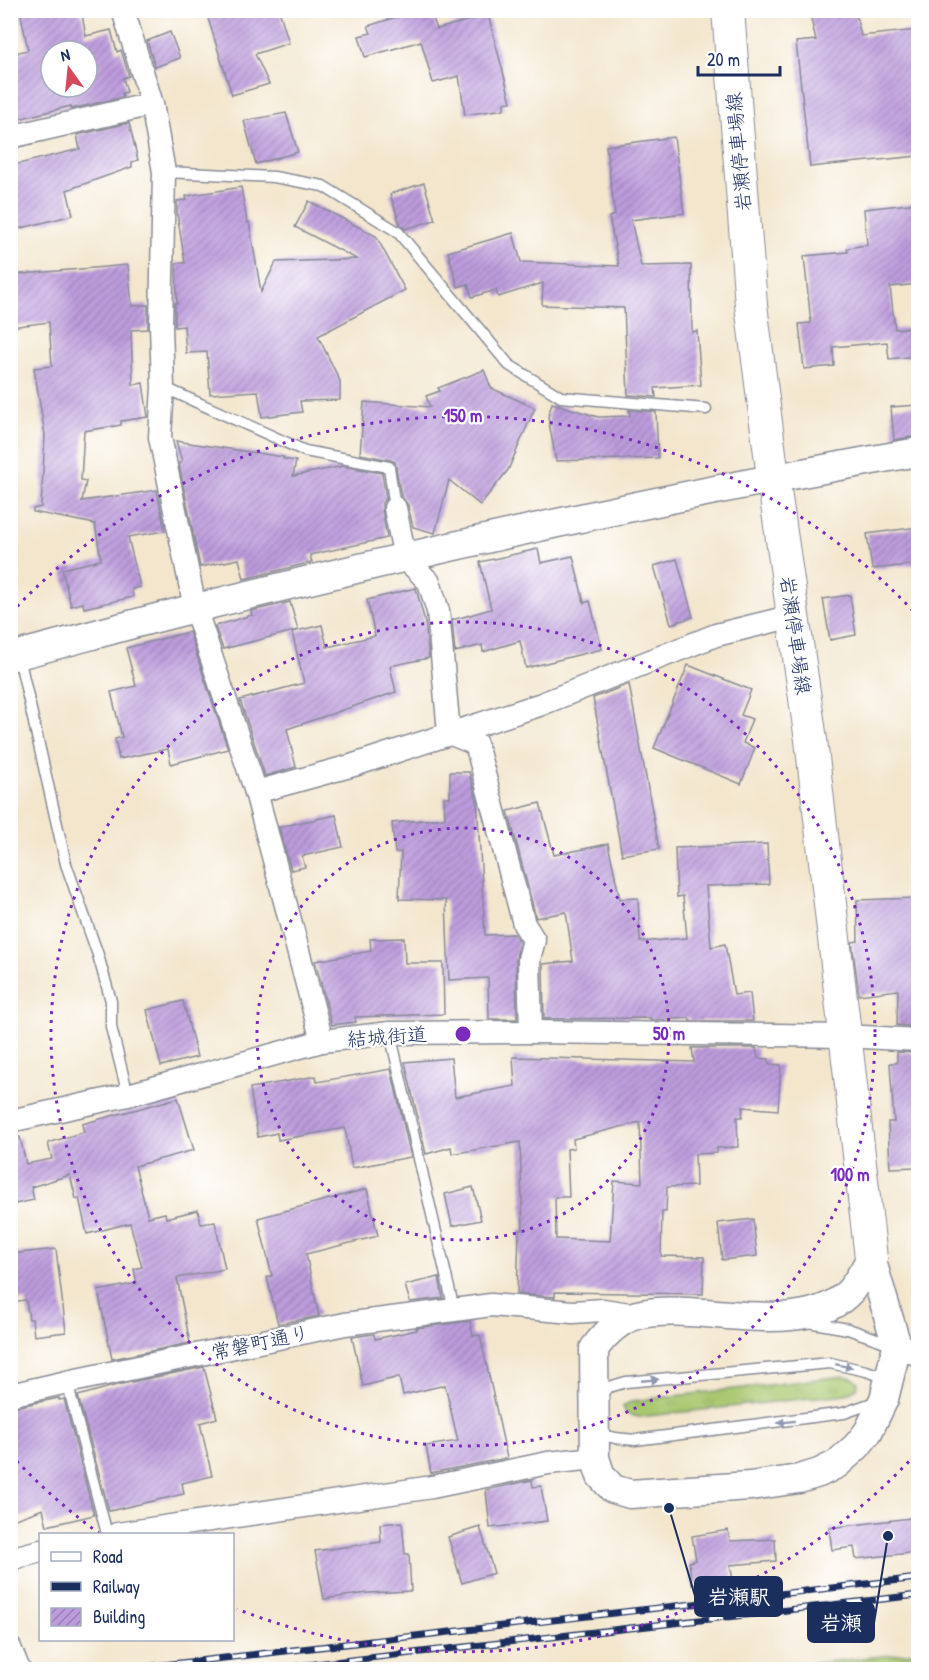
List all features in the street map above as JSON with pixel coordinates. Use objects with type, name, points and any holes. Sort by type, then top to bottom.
[{"type":"main road","name":"岩瀬停車場線","points":[[728,10],[751,305],[811,740],[872,1258]]},
{"type":"street","points":[[123,10],[152,104],[164,172],[161,326],[163,387],[160,437],[195,608],[256,792],[322,1041]]},
{"type":"street","points":[[10,137],[152,104]]},
{"type":"street","points":[[15,656],[195,608],[624,508],[773,477],[918,452]]},
{"type":"street","points":[[395,508],[405,558],[429,582],[438,611],[449,733]]},
{"type":"street","points":[[256,792],[354,765],[539,705],[716,635],[793,616]]},
{"type":"street","points":[[449,733],[476,744],[524,924],[534,940],[529,959],[531,1032]]},
{"type":"street","name":"結城街道","points":[[10,1121],[129,1095],[322,1041],[390,1033],[531,1032],[845,1036],[918,1040]]},
{"type":"street","points":[[594,1349],[602,1338],[616,1326],[636,1315],[690,1313],[784,1318],[812,1312],[832,1305],[851,1290],[872,1258]]},
{"type":"street","points":[[573,1312],[589,1335],[594,1349],[596,1397],[594,1445],[601,1476],[613,1489],[630,1494],[750,1486],[799,1479],[837,1464],[857,1446],[868,1432],[908,1350],[872,1258]]},
{"type":"street","name":"常磐町通り","points":[[10,1395],[345,1324],[491,1305],[573,1312],[603,1310],[636,1315]]},
{"type":"street","points":[[124,1533],[432,1487],[548,1463],[594,1445]]},
{"type":"street","points":[[10,1559],[39,1551]]},
{"type":"street","points":[[10,1648],[19,1670]]},
{"type":"lane","points":[[164,172],[274,177],[323,186],[398,232],[509,365],[561,397],[706,409]]},
{"type":"lane","points":[[163,387],[305,452],[389,467],[395,508]]},
{"type":"lane","points":[[15,656],[66,864],[98,955],[111,1002],[111,1027],[129,1095]]},
{"type":"lane","points":[[390,1033],[454,1310]]},
{"type":"lane","points":[[784,1318],[848,1329],[908,1350]]},
{"type":"lane","points":[[594,1445],[615,1438],[635,1440],[844,1413],[887,1389],[866,1371],[830,1363],[626,1382],[609,1387],[596,1397]]},
{"type":"lane","points":[[67,1382],[107,1533]]},
{"type":"path","points":[[882,1670],[918,1665]]},
{"type":"green space","points":[[844,1376],[858,1382],[857,1388],[846,1394],[639,1417],[626,1414],[623,1406],[632,1401]]},
{"type":"green space","points":[[918,1652],[918,1669],[763,1669]]},
{"type":"building","points":[[20,10],[81,10],[86,36],[111,30],[117,52],[121,50],[129,76],[123,78],[127,92],[122,93],[123,97],[71,109],[71,106],[10,121],[10,54],[28,50]]},
{"type":"building","points":[[222,10],[279,10],[289,43],[255,54],[269,84],[232,95],[207,15]]},
{"type":"building","points":[[405,10],[430,10],[437,29],[488,15],[511,102],[504,103],[504,109],[465,115],[459,76],[433,83],[421,41],[365,57],[359,36],[371,33],[368,26],[406,14]]},
{"type":"building","points":[[809,10],[855,10],[861,36],[917,30],[918,156],[810,167],[796,42],[816,40]]},
{"type":"building","points":[[170,32],[180,58],[155,67],[147,41]]},
{"type":"building","points":[[286,113],[298,152],[256,164],[244,121]]},
{"type":"building","points":[[129,123],[138,160],[132,162],[132,167],[67,190],[73,215],[10,231],[10,166],[80,149],[77,135]]},
{"type":"building","points":[[674,137],[684,213],[631,220],[641,266],[691,265],[692,332],[697,331],[701,385],[655,388],[656,397],[628,395],[624,308],[542,305],[543,283],[498,297],[496,290],[472,297],[468,284],[458,287],[448,252],[513,233],[521,262],[619,266],[609,217],[615,215],[606,146]]},
{"type":"building","points":[[424,183],[435,220],[405,229],[400,224],[390,194]]},
{"type":"building","points":[[241,187],[261,292],[276,262],[357,259],[295,227],[309,201],[376,236],[405,290],[318,336],[340,381],[340,400],[300,401],[302,412],[262,417],[258,391],[210,394],[207,352],[186,353],[184,326],[175,327],[176,263],[185,263],[177,201],[187,200],[186,196]]},
{"type":"building","points":[[918,203],[918,284],[890,287],[895,329],[918,327],[918,356],[889,359],[887,342],[833,347],[834,366],[804,369],[799,324],[811,323],[804,256],[848,252],[847,248],[867,245],[864,209]]},
{"type":"building","points":[[128,265],[132,306],[148,305],[148,329],[131,330],[133,385],[143,383],[148,417],[121,421],[121,425],[84,431],[81,480],[86,481],[82,501],[157,490],[165,531],[128,537],[140,587],[132,589],[133,597],[84,608],[83,603],[71,606],[62,569],[101,560],[95,524],[33,512],[33,509],[41,507],[45,435],[34,368],[52,366],[49,322],[10,327],[10,275]]},
{"type":"building","points":[[484,370],[491,388],[535,408],[508,470],[480,505],[449,480],[435,533],[413,527],[408,505],[401,496],[395,462],[360,454],[364,402],[430,407],[426,396],[440,391],[438,388]]},
{"type":"building","points":[[552,403],[598,417],[630,416],[629,410],[656,412],[658,458],[556,461],[548,417]]},
{"type":"building","points":[[918,405],[918,436],[894,440],[891,407]]},
{"type":"building","points":[[176,441],[284,457],[283,459],[296,461],[293,476],[343,466],[382,473],[386,498],[382,503],[382,510],[387,538],[310,555],[312,562],[244,579],[239,559],[200,567],[180,469],[179,463],[182,462]]},
{"type":"building","points":[[918,527],[918,564],[872,569],[867,534]]},
{"type":"building","points":[[538,549],[541,563],[573,556],[584,603],[590,601],[602,649],[526,668],[520,641],[483,652],[482,645],[455,652],[452,620],[491,609],[480,562]]},
{"type":"building","points":[[677,559],[693,617],[671,624],[654,566]]},
{"type":"building","points":[[416,588],[425,622],[429,658],[390,666],[396,692],[287,729],[296,767],[265,776],[240,700],[304,683],[292,632],[322,625],[327,647],[375,636],[367,600]]},
{"type":"building","points":[[850,595],[856,635],[830,640],[823,599]]},
{"type":"building","points":[[290,602],[298,630],[223,649],[215,626],[252,615],[251,611]]},
{"type":"building","points":[[189,632],[228,749],[171,764],[168,749],[119,759],[115,739],[122,737],[111,692],[136,686],[126,648]]},
{"type":"building","points":[[688,665],[751,690],[741,715],[752,719],[743,743],[755,748],[741,784],[654,748]]},
{"type":"building","points":[[629,684],[659,849],[622,855],[593,698]]},
{"type":"building","points":[[450,772],[469,772],[477,800],[485,935],[514,934],[519,942],[516,959],[517,1019],[489,1019],[488,978],[449,980],[446,900],[399,899],[401,852],[395,853],[392,823],[445,818],[444,797],[450,797]]},
{"type":"building","points":[[540,803],[554,855],[608,844],[620,899],[638,898],[640,942],[687,938],[683,896],[677,897],[675,848],[767,844],[769,884],[706,886],[711,947],[725,944],[734,995],[750,993],[753,1021],[690,1021],[689,1018],[544,1019],[543,964],[573,961],[566,912],[536,918],[508,811]]},
{"type":"building","points":[[336,815],[343,847],[302,856],[305,867],[291,870],[279,827]]},
{"type":"building","points":[[918,898],[918,1027],[897,1025],[898,990],[859,995],[852,942],[858,941],[857,900]]},
{"type":"building","points":[[404,938],[405,963],[443,963],[444,1014],[355,1017],[356,1022],[332,1025],[315,961],[371,951],[370,939]]},
{"type":"building","points":[[183,1001],[197,1057],[161,1066],[147,1010]]},
{"type":"building","points":[[692,1048],[756,1048],[758,1058],[769,1059],[769,1064],[781,1065],[778,1110],[743,1107],[742,1117],[737,1117],[738,1147],[717,1148],[717,1153],[695,1154],[696,1186],[667,1187],[666,1212],[662,1212],[661,1256],[704,1257],[703,1294],[555,1292],[555,1297],[517,1294],[519,1230],[523,1230],[520,1142],[452,1154],[451,1147],[426,1154],[405,1062],[451,1058],[455,1097],[515,1086],[513,1057],[694,1062]],"holes":[[[640,1122],[642,1183],[614,1181],[610,1241],[556,1239],[555,1197],[569,1197],[567,1149],[574,1148],[573,1139]]]},
{"type":"building","points":[[897,1052],[918,1053],[918,1167],[890,1168],[888,1122],[894,1122],[890,1063],[897,1063]]},
{"type":"building","points":[[391,1069],[411,1157],[352,1168],[345,1128],[278,1140],[277,1133],[258,1137],[250,1088],[316,1076],[317,1082]]},
{"type":"building","points":[[178,1098],[194,1150],[135,1166],[148,1217],[165,1213],[166,1218],[198,1210],[201,1224],[215,1222],[225,1269],[177,1278],[190,1343],[112,1359],[98,1291],[137,1283],[134,1269],[142,1267],[130,1223],[87,1234],[79,1198],[76,1199],[70,1175],[31,1187],[34,1200],[10,1205],[10,1138],[20,1137],[26,1164],[52,1159],[48,1143],[84,1132],[82,1124]]},
{"type":"building","points":[[473,1187],[481,1220],[452,1226],[445,1194]]},
{"type":"building","points":[[367,1189],[378,1236],[306,1254],[319,1316],[278,1324],[267,1277],[272,1276],[258,1218]]},
{"type":"building","points":[[753,1219],[757,1256],[722,1260],[718,1223]]},
{"type":"building","points":[[56,1249],[66,1332],[34,1336],[26,1300],[10,1302],[10,1254]]},
{"type":"building","points":[[439,1277],[443,1298],[410,1302],[405,1285]]},
{"type":"building","points":[[470,1321],[473,1336],[480,1335],[507,1458],[431,1473],[426,1446],[458,1441],[445,1385],[403,1395],[399,1377],[363,1386],[352,1337],[374,1334],[375,1339],[417,1330],[416,1328]]},
{"type":"building","points":[[204,1367],[217,1418],[200,1423],[212,1476],[182,1483],[184,1494],[109,1511],[78,1396],[117,1385]]},
{"type":"building","points":[[59,1398],[59,1400],[64,1399],[94,1515],[47,1526],[43,1509],[10,1521],[10,1408]]},
{"type":"building","points":[[532,1480],[533,1487],[541,1486],[547,1521],[490,1528],[486,1490]]},
{"type":"building","points":[[918,1517],[918,1552],[856,1559],[854,1547],[832,1550],[829,1528]]},
{"type":"building","points":[[402,1522],[405,1554],[409,1554],[411,1591],[368,1593],[324,1599],[315,1551],[381,1542],[380,1524]]},
{"type":"building","points":[[480,1527],[494,1573],[462,1583],[448,1537]]},
{"type":"building","points":[[728,1530],[730,1541],[775,1539],[776,1561],[730,1565],[733,1579],[692,1585],[689,1562],[696,1560],[692,1536]]},
{"type":"railway","points":[[120,1670],[918,1578]]},
{"type":"railway","points":[[264,1670],[918,1595]]},
{"type":"place","name":"岩瀬駅","points":[[669,1508]]},
{"type":"place","name":"岩瀬","points":[[888,1536]]}]
